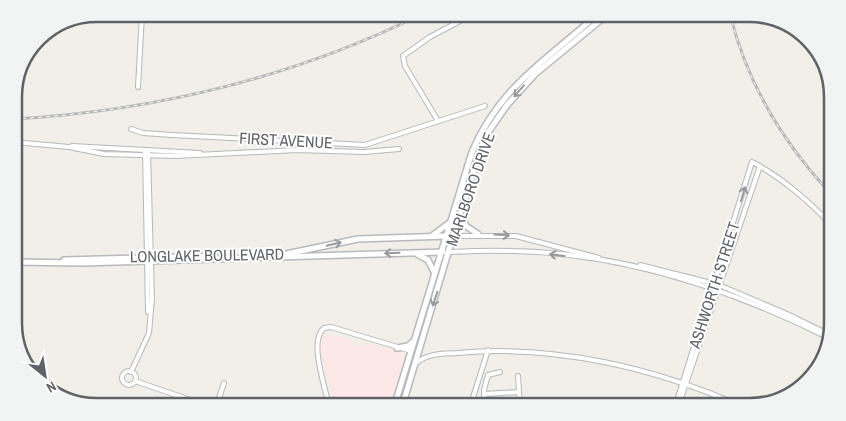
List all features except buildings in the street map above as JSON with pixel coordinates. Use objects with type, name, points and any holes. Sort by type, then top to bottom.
[{"type":"main road","name":"MARLBORO DRIVE","points":[[397,398],[472,152],[487,119],[520,80],[589,22]]},
{"type":"main road","name":"MARLBORO DRIVE","points":[[405,398],[482,145],[498,116],[535,74],[598,22]]},
{"type":"main road","points":[[460,215],[466,226],[478,234]]},
{"type":"main road","points":[[427,236],[440,232],[450,222]]},
{"type":"main road","name":"LONGLAKE BOULEVARD","points":[[286,256],[358,239],[453,236]]},
{"type":"main road","name":"LONGLAKE BOULEVARD","points":[[22,263],[448,252]]},
{"type":"main road","points":[[412,253],[420,254],[428,260],[434,272]]},
{"type":"main road","points":[[397,348],[408,346],[414,341]]},
{"type":"main road","points":[[411,351],[421,343]]},
{"type":"main road","points":[[403,350],[407,364]]},
{"type":"street","points":[[138,87],[142,22]]},
{"type":"street","points":[[438,121],[405,66],[403,56],[430,37],[458,22]]},
{"type":"street","name":"FIRST AVENUE","points":[[131,129],[136,132],[163,134],[365,145],[485,106]]},
{"type":"street","points":[[23,143],[69,147],[104,154],[147,153],[176,156],[297,150],[364,152],[400,149]]},
{"type":"street","points":[[131,372],[147,337],[152,298],[148,259],[147,153]]},
{"type":"street","name":"ASHWORTH STREET","points":[[679,398],[715,289],[716,284],[752,162],[760,166],[716,284]]},
{"type":"street","points":[[760,166],[797,192],[824,217]]},
{"type":"street","points":[[453,236],[478,234],[516,236],[605,261],[637,267],[715,289],[769,309],[823,334]]},
{"type":"street","points":[[448,252],[513,251],[605,261],[675,273],[716,284],[788,314],[823,333]]},
{"type":"street","points":[[327,398],[317,350],[321,330],[331,327],[411,351]]},
{"type":"street","points":[[421,343],[423,351],[429,355]]},
{"type":"street","points":[[473,398],[488,350]]},
{"type":"street","points":[[415,364],[429,355],[488,350],[538,353],[597,362],[684,384],[720,398]]},
{"type":"street","points":[[131,372],[123,374],[122,381],[128,385],[135,381],[185,398]]},
{"type":"street","points":[[131,372],[134,374],[135,381]]},
{"type":"street","points":[[484,398],[488,375],[500,372]]},
{"type":"street","points":[[518,376],[519,398]]},
{"type":"street","points":[[219,398],[224,382]]},
{"type":"street","points":[[484,394],[519,392]]},
{"type":"shaded area","points":[[325,333],[351,340],[356,348],[368,343],[399,351],[404,361],[394,398],[333,398],[319,349],[320,339]]},
{"type":"railway","points":[[23,118],[119,108],[172,99],[223,87],[274,73],[324,56],[405,22]]},
{"type":"railway","points":[[732,22],[746,65],[769,111],[798,155],[824,186]]}]
